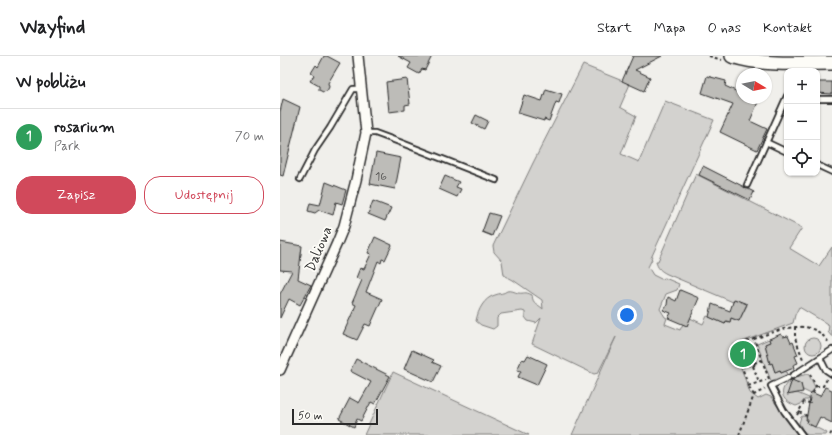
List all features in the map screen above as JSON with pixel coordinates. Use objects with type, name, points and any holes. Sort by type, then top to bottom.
[{"type":"street","name":"Daliowa","points":[[280,370],[318,288],[344,226],[356,180],[366,133],[358,56]]},
{"type":"street","points":[[732,56],[794,67],[832,63]]},
{"type":"lane","points":[[300,180],[315,150],[353,89],[362,89]]},
{"type":"lane","points":[[820,99],[832,99]]},
{"type":"lane","points":[[747,185],[784,103]]},
{"type":"lane","points":[[366,133],[375,133],[496,180]]},
{"type":"lane","points":[[766,142],[784,151]]},
{"type":"lane","points":[[820,166],[832,172]]},
{"type":"lane","points":[[802,435],[784,411],[771,386],[790,377],[820,358],[832,348]]},
{"type":"lane","points":[[820,358],[824,367],[831,373]]},
{"type":"path","points":[[754,395],[748,386],[734,346],[784,328],[798,327],[821,333],[824,335],[832,348]]},
{"type":"path","points":[[748,386],[769,379],[754,339]]},
{"type":"path","points":[[744,343],[759,382]]},
{"type":"path","points":[[742,367],[749,365],[751,366],[762,360]]},
{"type":"path","points":[[816,386],[823,386],[831,373]]},
{"type":"path","points":[[739,435],[754,395],[771,386]]},
{"type":"path","points":[[802,404],[804,402],[810,403],[811,401]]},
{"type":"path","points":[[798,412],[807,416]]},
{"type":"shaded area","points":[[583,65],[630,84],[620,107],[636,116],[621,154],[639,162],[665,101],[714,120],[648,267],[653,275],[679,284],[677,290],[666,294],[660,309],[667,318],[665,324],[680,330],[683,324],[687,326],[690,318],[703,324],[707,316],[725,324],[726,321],[730,322],[731,318],[739,321],[747,305],[735,299],[733,302],[667,274],[657,266],[656,261],[658,261],[696,174],[802,228],[789,248],[819,266],[832,247],[832,337],[828,332],[829,325],[799,307],[793,323],[733,345],[750,393],[758,399],[766,395],[771,397],[798,435],[572,435],[616,337],[598,373],[594,374],[532,344],[541,318],[536,323],[528,321],[525,317],[525,312],[522,311],[501,314],[497,318],[497,326],[493,329],[481,325],[476,321],[480,309],[488,299],[507,291],[532,295],[534,302],[543,309],[542,300],[504,275],[502,261],[494,252],[493,246]]},
{"type":"shaded area","points":[[810,338],[816,338],[821,343],[819,352],[816,354],[810,354],[805,349],[805,343]]},
{"type":"shaded area","points":[[769,339],[770,342],[765,344],[770,363],[772,363],[775,372],[780,370],[781,373],[786,371],[787,375],[771,381],[757,344]]},
{"type":"shaded area","points":[[393,372],[529,435],[364,435]]},
{"type":"shaded area","points":[[807,374],[815,387],[811,394],[801,389],[801,384],[798,382],[794,383],[793,378]]},
{"type":"shaded area","points":[[789,381],[792,394],[797,393],[809,398],[808,400],[804,400],[801,404],[796,406],[785,399],[783,396],[783,389]]},
{"type":"shaded area","points":[[801,417],[806,417],[809,424],[827,433],[826,435],[807,435],[799,423]]},
{"type":"building","points":[[324,56],[327,56],[340,63],[328,83],[329,87],[327,91],[323,92],[319,90],[319,86],[310,81],[314,75],[311,73],[316,65],[318,67]]},
{"type":"building","points":[[398,56],[432,56],[425,70],[422,69],[419,74],[408,68],[411,63]]},
{"type":"building","points":[[633,56],[662,56],[635,70],[650,77],[644,91],[622,81]]},
{"type":"building","points":[[707,76],[726,81],[725,86],[736,91],[736,104],[757,104],[750,121],[767,129],[757,150],[720,132],[733,104],[702,93]]},
{"type":"building","points":[[407,79],[410,104],[405,105],[405,110],[389,112],[386,82]]},
{"type":"building","points":[[820,82],[832,82],[832,94],[820,93]]},
{"type":"building","points":[[546,89],[562,94],[559,103],[556,102],[549,121],[544,119],[544,121],[518,113],[524,95],[542,101]]},
{"type":"building","points":[[283,99],[300,107],[283,176],[280,175],[280,112]]},
{"type":"building","points":[[476,115],[488,121],[484,129],[472,123]]},
{"type":"building","points":[[376,153],[401,158],[395,189],[370,184]]},
{"type":"building","points":[[703,166],[754,192],[750,200],[699,175]]},
{"type":"building","points":[[445,176],[459,182],[456,187],[461,189],[457,197],[439,189]]},
{"type":"building","points":[[326,182],[346,190],[342,204],[336,202],[333,215],[319,210],[315,213],[308,211],[310,203],[320,205]]},
{"type":"building","points":[[373,201],[391,208],[385,221],[368,214]]},
{"type":"building","points":[[489,213],[500,216],[492,236],[482,232]]},
{"type":"building","points":[[375,237],[392,245],[385,260],[382,259],[381,263],[378,261],[366,292],[382,299],[370,326],[365,324],[357,340],[343,334],[356,305],[352,303],[362,280],[356,278],[360,268],[364,269],[371,254],[368,253]]},
{"type":"building","points":[[280,242],[302,246],[298,279],[311,285],[300,305],[289,299],[280,318],[280,294],[292,271],[280,270]]},
{"type":"building","points":[[680,290],[699,298],[687,326],[668,318],[671,313],[663,310],[667,305],[668,297],[676,301]]},
{"type":"building","points":[[734,299],[747,304],[739,321],[731,318],[730,322],[726,321],[725,324],[709,317],[712,304],[730,311]]},
{"type":"building","points":[[781,334],[783,337],[788,336],[791,343],[793,342],[798,355],[795,356],[798,363],[793,365],[794,368],[781,373],[780,370],[775,372],[772,363],[770,364],[765,344],[770,342],[769,339]]},
{"type":"building","points":[[412,350],[434,360],[432,362],[441,366],[433,382],[404,369]]},
{"type":"building","points":[[528,355],[547,364],[537,385],[518,377],[521,371],[517,370],[522,359],[525,360]]},
{"type":"building","points":[[356,359],[390,376],[375,404],[371,402],[361,421],[357,419],[354,427],[339,419],[350,398],[359,403],[371,382],[350,371]]},
{"type":"building","points":[[792,380],[801,384],[803,392],[787,395]]},
{"type":"building","points":[[825,387],[832,390],[832,423],[820,417],[815,427],[807,423],[808,420],[806,420],[811,392],[820,396]]},
{"type":"place","name":"rosarium","points":[[743,354]]}]
